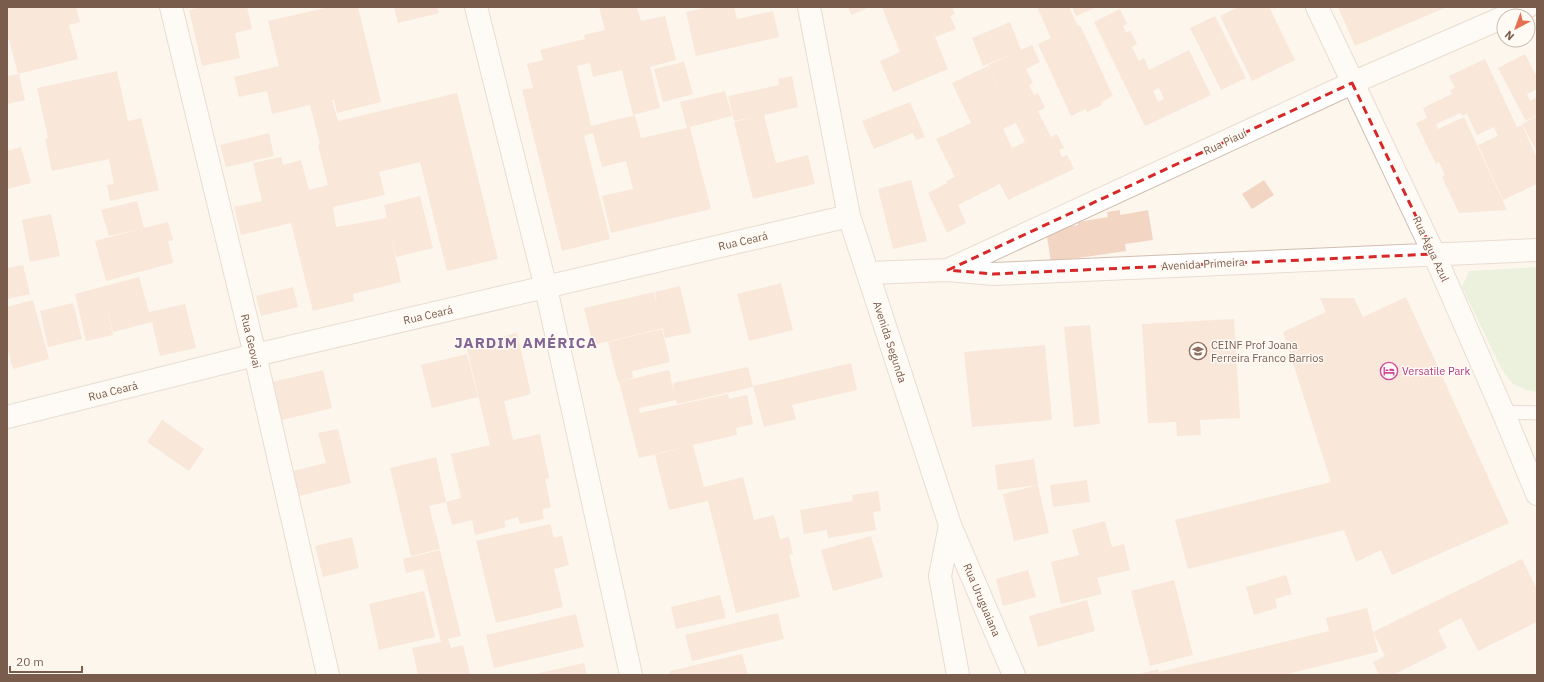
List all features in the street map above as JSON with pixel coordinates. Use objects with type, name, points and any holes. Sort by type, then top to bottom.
[{"type":"street","name":"Rua Geovai","points":[[172,7],[255,355],[328,675]]},
{"type":"street","points":[[476,7],[546,288],[631,675]]},
{"type":"street","name":"Avenida Segunda","points":[[809,7],[849,216],[950,525],[940,576],[958,675]]},
{"type":"street","name":"Rua Água Azul","points":[[1317,7],[1434,254],[1537,494]]},
{"type":"street","name":"Rua Piauí","points":[[948,270],[1352,83],[1496,20]]},
{"type":"street","name":"Rua Ceará","points":[[7,417],[255,355],[849,216]]},
{"type":"street","name":"Avenida Primeira","points":[[868,273],[948,270],[993,274],[1537,250]]},
{"type":"street","name":"Rua Uruguaiana","points":[[950,525],[1014,675]]},
{"type":"lane","points":[[1503,412],[1537,413]]},
{"type":"highlighted area","points":[[1352,83],[1434,254],[993,274],[948,270]]},
{"type":"green space","points":[[1537,267],[1537,392],[1526,390],[1512,383],[1502,370],[1462,287],[1469,271]]},
{"type":"building","points":[[7,7],[76,7],[80,22],[69,25],[78,59],[18,74],[9,39],[7,40]]},
{"type":"building","points":[[204,7],[247,7],[252,29],[235,33],[240,58],[202,66],[189,10]]},
{"type":"building","points":[[329,7],[358,7],[381,102],[337,113],[334,100],[332,100],[338,121],[457,93],[498,259],[447,271],[420,162],[379,172],[385,195],[333,207],[336,227],[387,218],[384,205],[420,196],[433,248],[396,257],[390,234],[401,282],[353,294],[354,301],[313,311],[291,223],[241,235],[234,207],[262,201],[253,163],[281,157],[283,165],[301,160],[309,190],[328,185],[310,105],[272,114],[267,91],[239,97],[234,77],[279,66],[268,21]]},
{"type":"building","points":[[394,7],[437,7],[439,13],[398,23]]},
{"type":"building","points":[[599,7],[637,7],[641,21],[665,16],[676,60],[650,67],[660,108],[633,115],[622,70],[593,77],[590,63],[577,66],[591,126],[635,115],[641,138],[687,128],[680,102],[725,91],[732,116],[690,127],[711,209],[611,233],[602,196],[633,189],[626,161],[602,167],[593,133],[584,136],[610,239],[562,251],[522,90],[533,88],[527,64],[543,60],[540,50],[585,39],[584,35],[605,30]]},
{"type":"building","points":[[709,7],[734,7],[737,19],[773,11],[779,37],[696,56],[686,12]]},
{"type":"building","points":[[848,7],[870,7],[851,15]]},
{"type":"building","points":[[882,7],[952,7],[955,14],[950,16],[956,29],[935,37],[948,69],[893,92],[880,61],[900,52]]},
{"type":"building","points":[[1037,7],[1069,7],[1078,26],[1080,25],[1113,96],[1101,102],[1102,105],[1087,112],[1086,109],[1071,116],[1038,44],[1051,38]]},
{"type":"building","points":[[1072,7],[1097,7],[1076,16]]},
{"type":"building","points":[[1239,7],[1269,7],[1295,60],[1252,81],[1220,16]]},
{"type":"building","points":[[1338,7],[1447,7],[1355,46]]},
{"type":"building","points":[[1120,9],[1127,24],[1123,26],[1126,33],[1130,30],[1137,44],[1132,47],[1139,61],[1144,58],[1149,70],[1189,50],[1211,95],[1145,126],[1094,22]],"holes":[[[1159,88],[1164,99],[1158,102],[1153,91]]]},
{"type":"building","points":[[1215,16],[1246,78],[1221,90],[1190,28]]},
{"type":"building","points":[[1010,22],[1021,50],[1032,45],[1040,62],[1026,69],[1033,83],[1029,85],[1034,95],[1038,93],[1045,108],[1038,111],[1051,137],[1057,134],[1064,148],[1059,150],[1062,157],[1067,155],[1074,169],[1008,200],[1000,184],[958,205],[966,223],[947,233],[928,193],[955,177],[936,139],[971,123],[952,83],[988,66],[1011,114],[988,65],[1014,53],[983,66],[972,38]],"holes":[[[1016,123],[1025,142],[1012,148],[1003,129]]]},
{"type":"building","points":[[1525,54],[1537,77],[1537,89],[1527,94],[1530,101],[1537,97],[1537,115],[1526,121],[1498,68]]},
{"type":"building","points":[[1485,59],[1517,127],[1522,125],[1537,158],[1537,184],[1503,200],[1478,145],[1498,136],[1494,127],[1477,135],[1467,114],[1462,116],[1461,113],[1436,124],[1438,129],[1464,117],[1507,210],[1459,213],[1442,177],[1445,175],[1439,162],[1436,164],[1416,123],[1427,118],[1423,108],[1452,94],[1450,90],[1455,88],[1449,76]]},
{"type":"building","points":[[684,62],[693,94],[663,102],[654,69]]},
{"type":"building","points":[[117,71],[128,121],[141,118],[159,190],[110,201],[107,185],[114,184],[109,159],[52,171],[45,139],[48,138],[37,88]]},
{"type":"building","points":[[19,74],[25,100],[7,104],[7,76]]},
{"type":"building","points":[[792,76],[798,107],[764,115],[776,163],[808,155],[815,184],[753,199],[734,122],[755,117],[734,121],[728,96],[779,85],[778,79]]},
{"type":"building","points":[[910,102],[925,137],[916,140],[913,133],[874,149],[862,121]]},
{"type":"building","points":[[1537,116],[1537,152],[1522,124]]},
{"type":"building","points":[[269,133],[274,156],[226,167],[220,145]]},
{"type":"building","points":[[21,147],[31,183],[7,189],[7,151]]},
{"type":"building","points":[[911,180],[927,241],[893,249],[878,189]]},
{"type":"building","points":[[1264,180],[1274,195],[1252,209],[1242,194]]},
{"type":"building","points":[[137,201],[144,228],[168,222],[173,240],[168,241],[173,263],[106,281],[95,241],[140,229],[109,236],[101,210]]},
{"type":"building","points":[[1120,210],[1120,215],[1148,210],[1153,240],[1125,244],[1126,251],[1051,262],[1046,230],[1078,225],[1078,222],[1108,217],[1107,212]]},
{"type":"building","points":[[51,214],[60,256],[30,262],[22,220]]},
{"type":"building","points":[[23,265],[30,294],[7,299],[7,268]]},
{"type":"building","points":[[139,277],[149,312],[185,304],[196,348],[160,356],[152,322],[113,332],[107,307],[113,335],[86,341],[75,294]]},
{"type":"building","points":[[781,283],[793,330],[749,341],[737,294]]},
{"type":"building","points":[[680,286],[691,333],[665,338],[663,328],[593,345],[584,308],[654,292],[657,307],[655,292]]},
{"type":"building","points":[[293,287],[298,307],[261,316],[256,296]]},
{"type":"building","points":[[1406,297],[1509,523],[1392,575],[1381,550],[1356,562],[1344,530],[1188,569],[1175,520],[1331,482],[1283,332],[1326,312],[1320,298],[1354,298],[1363,317]]},
{"type":"building","points":[[33,300],[49,359],[13,369],[7,347],[7,307]]},
{"type":"building","points":[[73,303],[82,339],[48,347],[40,311]]},
{"type":"building","points":[[1234,319],[1240,418],[1200,420],[1201,435],[1177,436],[1176,422],[1148,423],[1142,324]]},
{"type":"building","points":[[1090,325],[1100,424],[1074,427],[1064,327]]},
{"type":"building","points":[[662,329],[670,362],[632,371],[633,378],[618,382],[608,342]]},
{"type":"building","points":[[517,333],[531,394],[504,401],[513,440],[540,434],[549,478],[545,479],[551,507],[542,509],[544,519],[520,524],[518,517],[504,521],[506,527],[475,535],[472,520],[452,525],[446,502],[461,498],[451,454],[490,445],[466,345]]},
{"type":"building","points":[[1045,345],[1052,420],[972,427],[964,352]]},
{"type":"building","points":[[467,354],[478,397],[432,408],[421,365]]},
{"type":"building","points":[[851,363],[857,390],[792,405],[796,419],[764,427],[753,386]]},
{"type":"building","points":[[748,367],[753,387],[677,404],[676,400],[639,408],[640,413],[728,394],[729,399],[747,395],[753,424],[736,428],[737,435],[693,445],[704,487],[743,477],[754,520],[774,515],[780,539],[789,537],[793,554],[789,555],[800,597],[736,613],[708,501],[669,510],[655,455],[690,446],[639,458],[619,382],[669,370],[675,397],[673,383]]},
{"type":"building","points":[[323,370],[332,408],[282,420],[273,382]]},
{"type":"building","points":[[162,420],[204,449],[189,471],[147,442]]},
{"type":"building","points":[[338,429],[351,483],[299,496],[293,471],[326,463],[318,433]]},
{"type":"building","points":[[436,457],[446,502],[429,506],[440,549],[411,556],[390,468]]},
{"type":"building","points":[[1034,459],[1038,485],[998,490],[995,465]]},
{"type":"building","points":[[1087,480],[1090,502],[1053,507],[1050,485]]},
{"type":"building","points":[[1038,485],[1049,533],[1014,541],[1003,494]]},
{"type":"building","points":[[878,491],[881,511],[873,512],[876,530],[828,538],[827,530],[804,534],[800,510],[853,501],[852,495]]},
{"type":"building","points":[[1105,521],[1112,547],[1124,544],[1130,570],[1097,578],[1102,594],[1061,604],[1051,562],[1079,555],[1072,530]]},
{"type":"building","points":[[550,524],[554,538],[562,536],[569,565],[554,569],[563,607],[496,623],[476,541]]},
{"type":"building","points":[[871,536],[883,577],[833,591],[821,550]]},
{"type":"building","points":[[352,537],[359,568],[323,577],[315,546]]},
{"type":"building","points":[[440,550],[461,636],[448,639],[451,648],[463,645],[470,674],[418,675],[412,648],[441,642],[423,569],[406,573],[403,559]]},
{"type":"building","points":[[1522,559],[1537,589],[1537,622],[1478,651],[1461,618],[1438,630],[1447,648],[1393,675],[1379,675],[1373,662],[1385,656],[1373,632]]},
{"type":"building","points":[[1028,570],[1036,597],[1003,606],[996,579]]},
{"type":"building","points":[[1286,575],[1292,594],[1275,599],[1277,608],[1254,615],[1246,587]]},
{"type":"building","points":[[1174,580],[1193,655],[1150,666],[1131,591]]},
{"type":"building","points":[[424,591],[435,637],[379,650],[369,604]]},
{"type":"building","points":[[720,595],[726,618],[676,629],[671,607]]},
{"type":"building","points":[[1087,600],[1095,631],[1038,647],[1029,616]]},
{"type":"building","points":[[1367,608],[1378,652],[1283,675],[1136,675],[1158,669],[1159,672],[1329,631],[1326,618]]},
{"type":"building","points":[[778,613],[784,639],[692,661],[685,635]]},
{"type":"building","points":[[576,614],[584,647],[494,668],[486,635]]},
{"type":"building","points":[[742,654],[748,675],[670,675],[670,671]]},
{"type":"building","points":[[584,663],[587,675],[535,675],[535,674]]},
{"type":"place","name":"CEINF Prof Joana Ferreira Franco Barrios","points":[[1198,351]]},
{"type":"place","name":"Versatile Park","points":[[1389,371]]},
{"type":"district","name":"JARDIM AMÉRICA","points":[[526,342]]}]
